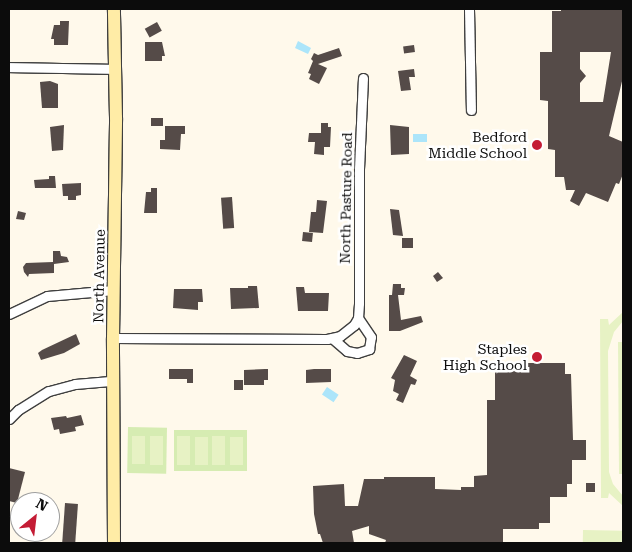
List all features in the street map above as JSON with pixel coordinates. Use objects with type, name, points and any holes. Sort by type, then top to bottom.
[{"type":"street","name":"North Avenue","points":[[114,9],[116,118],[113,338],[114,543]]},
{"type":"street","points":[[469,9],[471,110]]},
{"type":"street","points":[[9,68],[114,69]]},
{"type":"street","name":"North Pasture Road","points":[[358,318],[363,78]]},
{"type":"street","points":[[9,314],[47,296],[114,290]]},
{"type":"street","points":[[113,338],[332,338],[348,331],[358,318],[371,337],[369,349],[365,352],[347,351],[332,338]]},
{"type":"street","points":[[9,419],[18,410],[49,391],[75,384],[113,381]]},
{"type":"green space","points":[[623,312],[623,321],[614,332],[608,351],[609,472],[613,484],[623,496],[623,506],[609,493],[608,498],[601,498],[600,319],[608,319],[609,325]]},
{"type":"green space","points":[[618,342],[623,342],[623,474],[619,474]]},
{"type":"green space","points":[[128,427],[167,428],[166,474],[127,473]]},
{"type":"green space","points":[[174,430],[247,430],[247,471],[174,471]]},
{"type":"green space","points":[[132,436],[145,436],[145,464],[132,464]]},
{"type":"green space","points":[[150,436],[163,436],[163,465],[150,465]]},
{"type":"green space","points":[[177,436],[190,436],[190,465],[177,465]]},
{"type":"green space","points":[[212,436],[225,436],[225,465],[212,465]]},
{"type":"green space","points":[[195,437],[208,437],[208,465],[195,465]]},
{"type":"green space","points":[[230,437],[243,437],[243,465],[230,465]]},
{"type":"green space","points":[[583,530],[623,531],[623,543],[583,543]]},
{"type":"water","points":[[298,41],[311,48],[308,54],[295,48]]},
{"type":"water","points":[[413,134],[427,134],[427,142],[413,142]]},
{"type":"water","points":[[327,387],[339,395],[334,402],[322,394]]},
{"type":"building","points":[[561,9],[623,9],[623,77],[609,136],[623,142],[623,174],[619,184],[616,183],[608,202],[586,193],[579,206],[570,201],[575,190],[566,190],[564,177],[555,177],[555,150],[548,149],[548,101],[540,100],[540,52],[552,52],[552,11],[561,11]],"holes":[[[580,52],[611,52],[603,102],[580,102],[580,83],[586,76],[580,69]]]},
{"type":"building","points":[[60,21],[69,21],[68,45],[54,45],[54,39],[51,39],[54,25],[60,25]]},
{"type":"building","points":[[157,22],[162,31],[150,38],[145,29]]},
{"type":"building","points":[[145,42],[162,42],[165,56],[162,56],[162,61],[145,61]]},
{"type":"building","points":[[414,45],[415,52],[404,53],[403,47]]},
{"type":"building","points":[[339,48],[342,56],[318,64],[327,68],[319,84],[309,79],[311,74],[308,73],[314,53],[318,55]]},
{"type":"building","points":[[414,69],[415,77],[409,77],[411,90],[401,91],[398,71]]},
{"type":"building","points":[[50,81],[58,84],[58,108],[42,108],[40,82]]},
{"type":"building","points":[[151,118],[163,118],[163,126],[151,126]]},
{"type":"building","points":[[321,123],[328,123],[328,127],[331,127],[330,147],[324,147],[324,155],[314,154],[315,142],[308,142],[309,133],[321,133]]},
{"type":"building","points":[[64,125],[63,150],[52,151],[50,127]]},
{"type":"building","points":[[390,125],[409,127],[409,154],[391,155]]},
{"type":"building","points":[[165,126],[185,126],[185,134],[181,134],[180,150],[160,149],[160,140],[165,140]]},
{"type":"building","points":[[49,176],[55,176],[56,188],[35,188],[34,180],[49,179]]},
{"type":"building","points":[[81,183],[81,195],[76,196],[76,200],[68,200],[68,196],[63,196],[62,184]]},
{"type":"building","points":[[151,188],[157,188],[157,213],[144,213],[146,192],[151,192]]},
{"type":"building","points":[[232,197],[234,228],[223,229],[221,198]]},
{"type":"building","points":[[317,200],[327,201],[323,233],[309,232],[311,212],[316,212]]},
{"type":"building","points":[[390,209],[399,210],[403,236],[393,235]]},
{"type":"building","points":[[18,211],[26,213],[24,220],[16,219]]},
{"type":"building","points":[[303,232],[313,233],[312,242],[302,241]]},
{"type":"building","points":[[402,238],[413,238],[413,248],[402,248]]},
{"type":"building","points":[[53,251],[60,251],[61,256],[67,257],[69,262],[54,264],[54,273],[29,274],[28,277],[23,267],[26,263],[53,262]]},
{"type":"building","points":[[438,272],[443,278],[437,282],[433,276]]},
{"type":"building","points":[[393,284],[401,284],[401,288],[405,288],[404,295],[398,295],[401,320],[421,316],[423,322],[400,331],[389,331],[389,295],[392,295]]},
{"type":"building","points":[[248,286],[257,286],[259,308],[231,309],[230,288],[248,288]]},
{"type":"building","points":[[296,287],[304,287],[305,293],[329,293],[328,311],[298,311]]},
{"type":"building","points":[[174,289],[202,289],[203,302],[198,302],[198,310],[173,308]]},
{"type":"building","points":[[76,334],[80,344],[64,353],[41,360],[38,353],[42,350]]},
{"type":"building","points":[[404,355],[417,361],[410,376],[417,380],[415,385],[411,384],[403,403],[396,400],[399,394],[393,391],[395,380],[391,378]]},
{"type":"building","points":[[495,363],[565,363],[565,374],[571,374],[573,440],[586,440],[586,460],[572,460],[572,484],[567,484],[567,497],[550,497],[550,523],[539,523],[539,529],[503,529],[503,543],[385,543],[386,540],[369,534],[369,526],[352,531],[354,543],[323,543],[320,534],[318,534],[314,514],[313,486],[344,484],[345,506],[358,506],[364,479],[435,477],[435,489],[461,490],[461,487],[474,487],[474,476],[487,475],[487,400],[495,400]]},
{"type":"building","points":[[169,369],[193,369],[193,383],[187,383],[187,379],[169,379]]},
{"type":"building","points":[[268,369],[268,380],[264,380],[264,385],[244,385],[244,370]]},
{"type":"building","points":[[331,369],[331,382],[306,383],[306,370]]},
{"type":"building","points":[[234,380],[243,380],[243,390],[234,390]]},
{"type":"building","points":[[81,415],[84,425],[75,427],[76,431],[60,434],[59,429],[54,430],[51,418],[66,416],[67,418]]},
{"type":"building","points":[[9,468],[25,472],[20,492],[10,492],[9,501]]},
{"type":"building","points":[[586,483],[595,483],[595,492],[586,492]]},
{"type":"building","points":[[65,503],[78,504],[75,543],[62,543]]},
{"type":"place","name":"Bedford Middle School","points":[[537,145]]},
{"type":"place","name":"Staples High School","points":[[537,357]]}]
